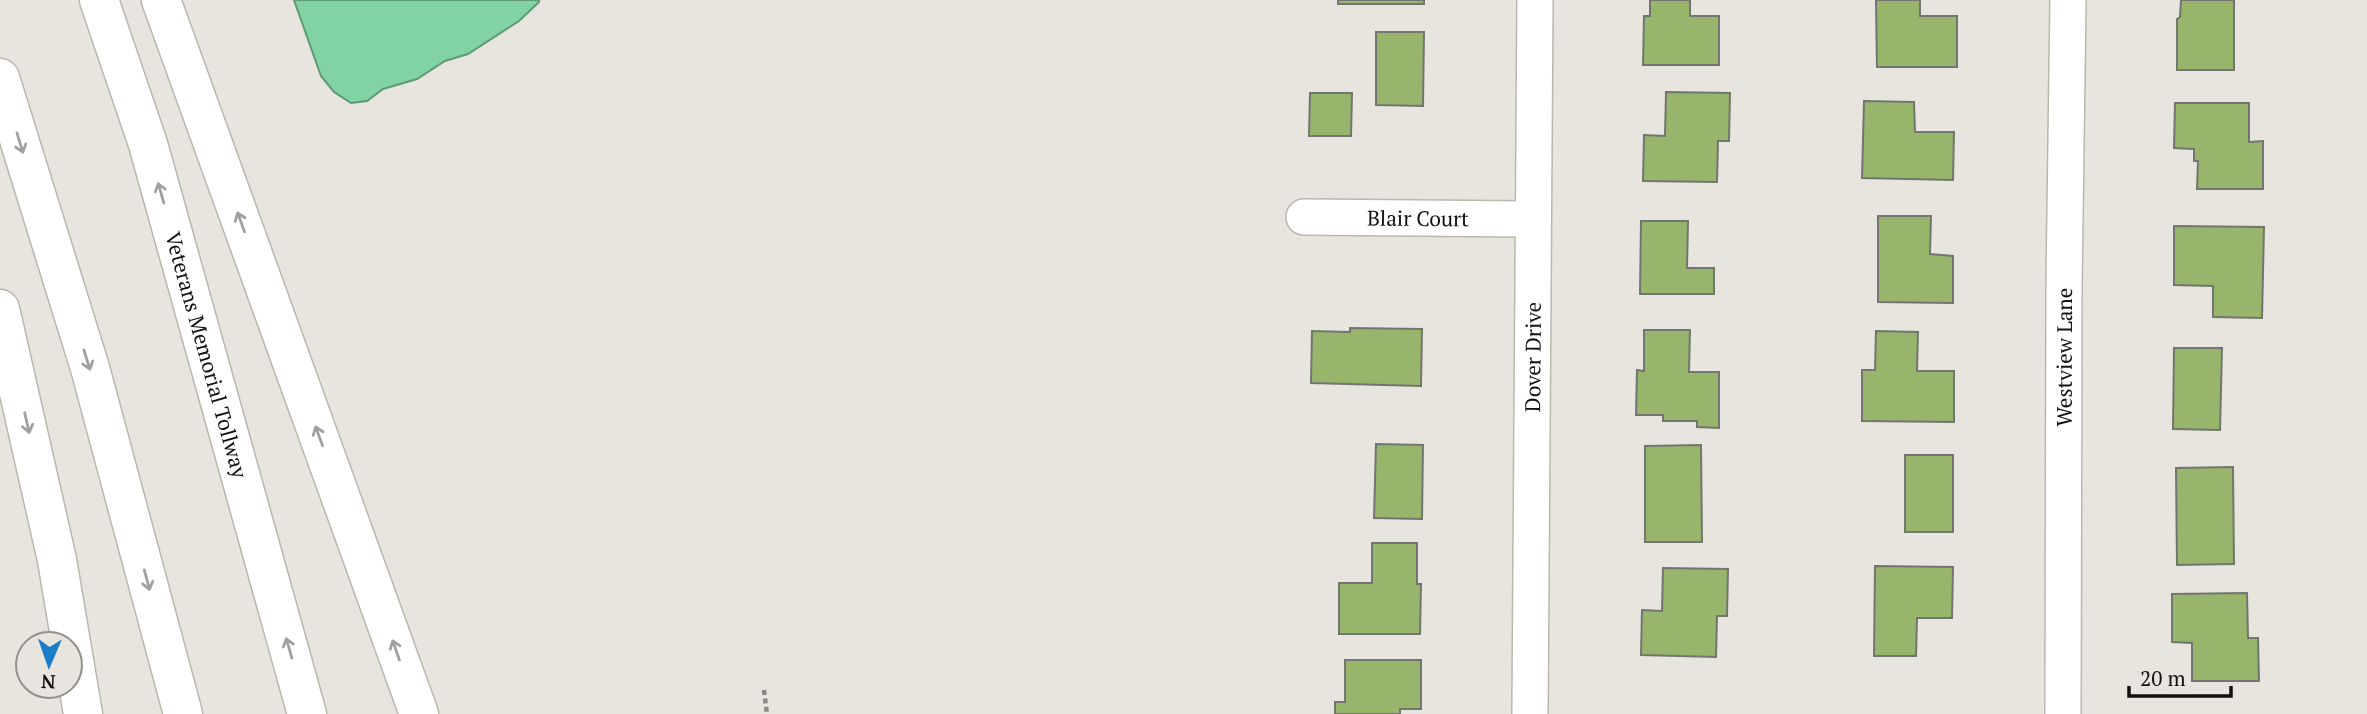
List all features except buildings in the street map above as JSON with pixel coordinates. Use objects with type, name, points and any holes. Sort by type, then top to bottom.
[{"type":"highway","name":"Veterans Memorial Tollway","points":[[99,0],[148,144],[307,714]]},
{"type":"highway","points":[[161,0],[419,714]]},
{"type":"highway","points":[[0,78],[90,368],[183,714]]},
{"type":"highway","points":[[0,309],[57,560],[83,714]]},
{"type":"street","name":"Dover Drive","points":[[1530,714],[1535,0]]},
{"type":"street","name":"Westview Lane","points":[[2063,714],[2067,0]]},
{"type":"street","name":"Blair Court","points":[[1304,217],[1533,219]]},
{"type":"path","points":[[764,690],[767,714]]},
{"type":"shaded area","points":[[294,0],[539,2],[519,21],[468,54],[445,61],[417,79],[383,89],[367,101],[351,103],[334,92],[321,76]]}]
